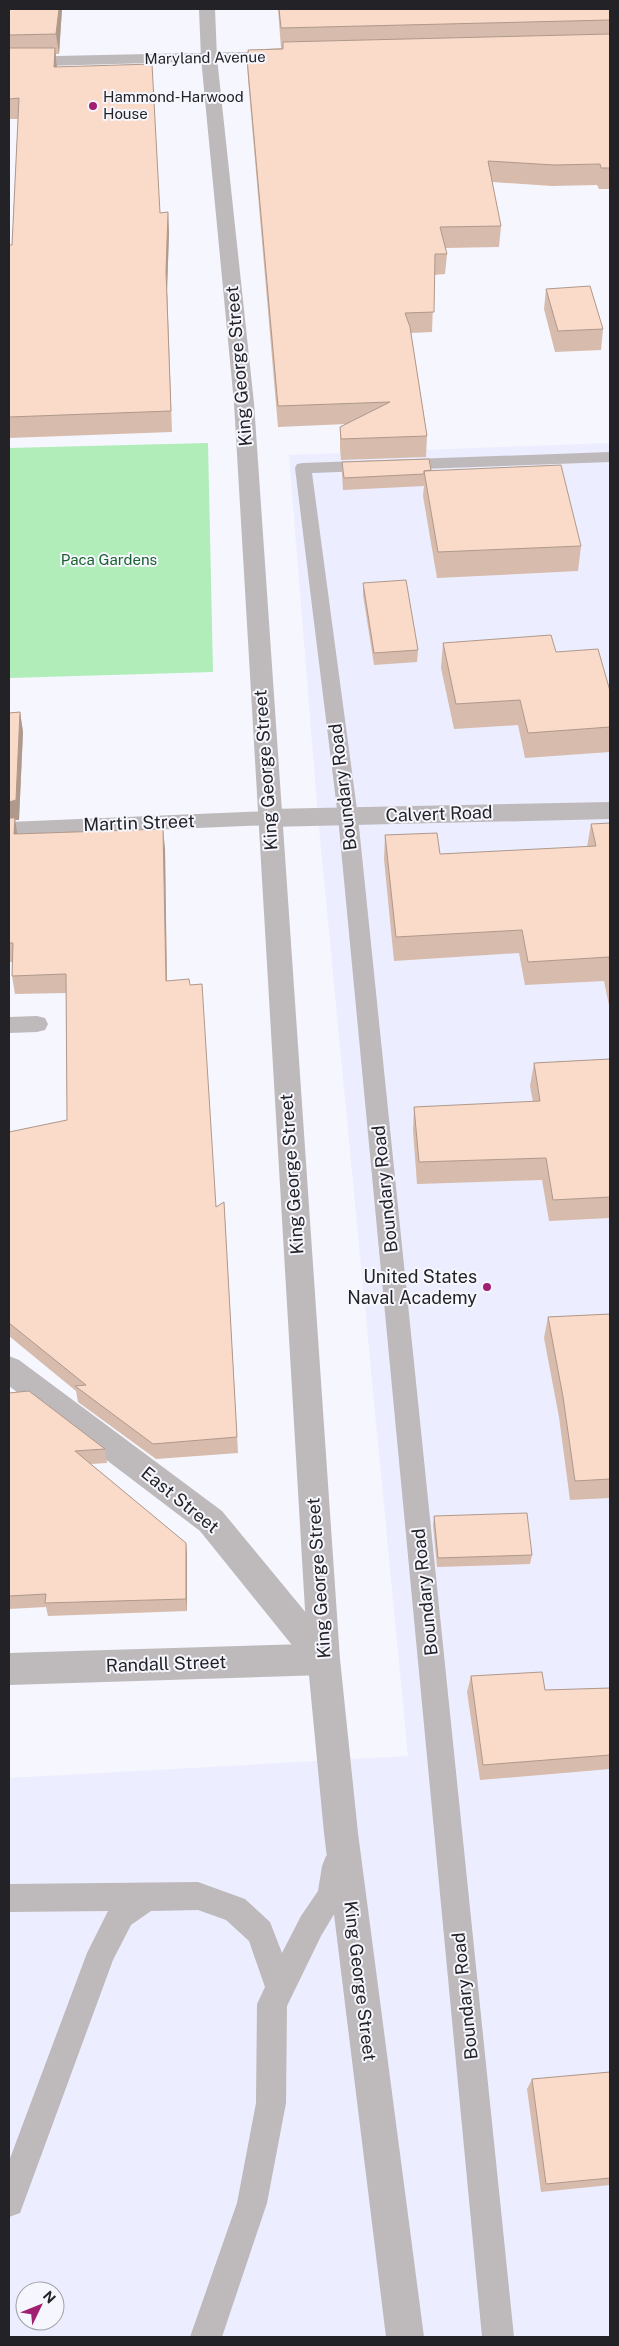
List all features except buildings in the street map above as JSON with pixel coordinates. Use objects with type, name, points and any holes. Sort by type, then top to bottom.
[{"type":"street","name":"King George Street","points":[[207,9],[209,58],[244,403],[324,1659],[341,1833],[405,2337]]},
{"type":"street","name":"Maryland Avenue","points":[[9,62],[297,56]]},
{"type":"street","name":"Calvert Road","points":[[269,818],[610,810]]},
{"type":"street","name":"East Street","points":[[9,1369],[211,1521],[324,1659]]},
{"type":"street","name":"Randall Street","points":[[9,1668],[324,1659]]},
{"type":"lane","name":"Boundary Road","points":[[498,2337],[348,817],[303,468],[610,457]]},
{"type":"lane","name":"Martin Street","points":[[9,829],[269,818]]},
{"type":"lane","points":[[9,1025],[37,1024]]},
{"type":"lane","points":[[206,2337],[252,2203],[271,2103],[272,2004],[310,1926],[331,1896],[341,1833]]},
{"type":"lane","points":[[9,1898],[198,1896],[235,1909],[260,1932],[280,1986]]},
{"type":"lane","points":[[9,2202],[101,1953],[121,1915],[146,1897]]},
{"type":"shaded area","name":"United States Naval Academy","points":[[610,443],[610,2337],[9,2337],[9,1778],[408,1756],[318,817],[289,455]]},
{"type":"green space","name":"Paca Gardens","points":[[208,443],[213,672],[9,678],[9,448]]},
{"type":"place","name":"Hammond-Harwood House","points":[[93,106]]},
{"type":"place","name":"United States Naval Academy","points":[[487,1287]]}]
